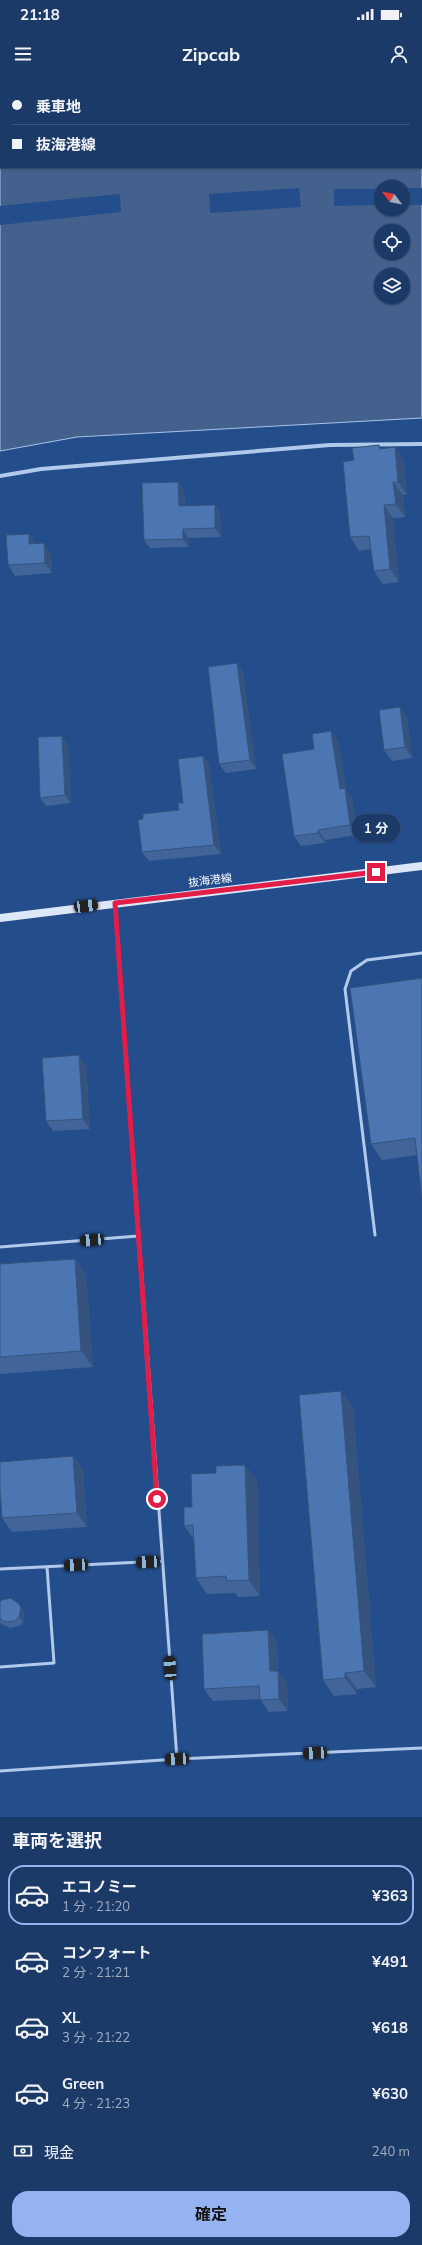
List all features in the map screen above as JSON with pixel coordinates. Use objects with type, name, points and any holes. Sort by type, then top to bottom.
[{"type":"main road","name":"抜海港線","points":[[0,918],[422,866]]},
{"type":"street","points":[[0,476],[40,469],[330,445],[422,444]]},
{"type":"lane","points":[[115,903],[177,1759]]},
{"type":"lane","points":[[376,1235],[345,989],[351,971],[367,960],[422,953]]},
{"type":"lane","points":[[0,1247],[138,1236]]},
{"type":"lane","points":[[0,1569],[162,1561]]},
{"type":"lane","points":[[0,1667],[54,1664],[47,1567]]},
{"type":"lane","points":[[0,1771],[177,1759],[422,1748]]},
{"type":"water","points":[[0,168],[422,168],[422,418],[77,437],[0,451]]},
{"type":"pier","points":[[299,188],[301,207],[210,213],[209,194]]},
{"type":"pier","points":[[410,188],[422,188],[422,205],[410,205]]},
{"type":"pier","points":[[334,189],[374,189],[374,205],[334,206]]},
{"type":"pier","points":[[120,194],[121,212],[0,225],[0,206]]},
{"type":"building","points":[[379,445],[380,449],[395,447],[398,482],[393,482],[396,504],[384,505],[390,569],[374,571],[369,536],[350,537],[343,462],[354,460],[352,448]]},
{"type":"building","points":[[178,482],[179,506],[215,505],[215,528],[183,529],[183,539],[144,540],[142,483]]},
{"type":"building","points":[[29,534],[29,544],[44,543],[45,563],[8,565],[6,535]]},
{"type":"building","points":[[237,663],[250,760],[219,764],[208,667]]},
{"type":"building","points":[[400,707],[405,747],[384,750],[379,710]]},
{"type":"building","points":[[331,731],[340,789],[345,788],[350,825],[318,830],[318,833],[294,836],[282,754],[314,749],[312,734]]},
{"type":"building","points":[[62,736],[65,795],[40,798],[38,737]]},
{"type":"building","points":[[203,756],[214,845],[142,852],[138,820],[143,819],[143,814],[179,810],[178,803],[183,803],[178,759]]},
{"type":"building","points":[[422,978],[422,1199],[415,1138],[371,1144],[350,988]]},
{"type":"building","points":[[79,1055],[83,1119],[46,1121],[42,1058]]},
{"type":"building","points":[[75,1259],[81,1351],[0,1357],[0,1264]]},
{"type":"building","points":[[341,1391],[364,1671],[345,1673],[345,1678],[323,1680],[299,1395]]},
{"type":"building","points":[[73,1456],[77,1513],[2,1518],[0,1462]]},
{"type":"building","points":[[245,1465],[249,1580],[227,1581],[226,1576],[196,1578],[193,1525],[184,1526],[184,1507],[192,1507],[191,1474],[216,1473],[216,1466]]},
{"type":"building","points":[[11,1598],[19,1604],[21,1608],[19,1617],[15,1621],[6,1622],[0,1619],[0,1602]]},
{"type":"building","points":[[268,1630],[270,1671],[278,1671],[279,1699],[260,1700],[259,1686],[204,1689],[202,1634]]},
{"type":"route","points":[[157,1499],[115,903],[376,872]]}]
